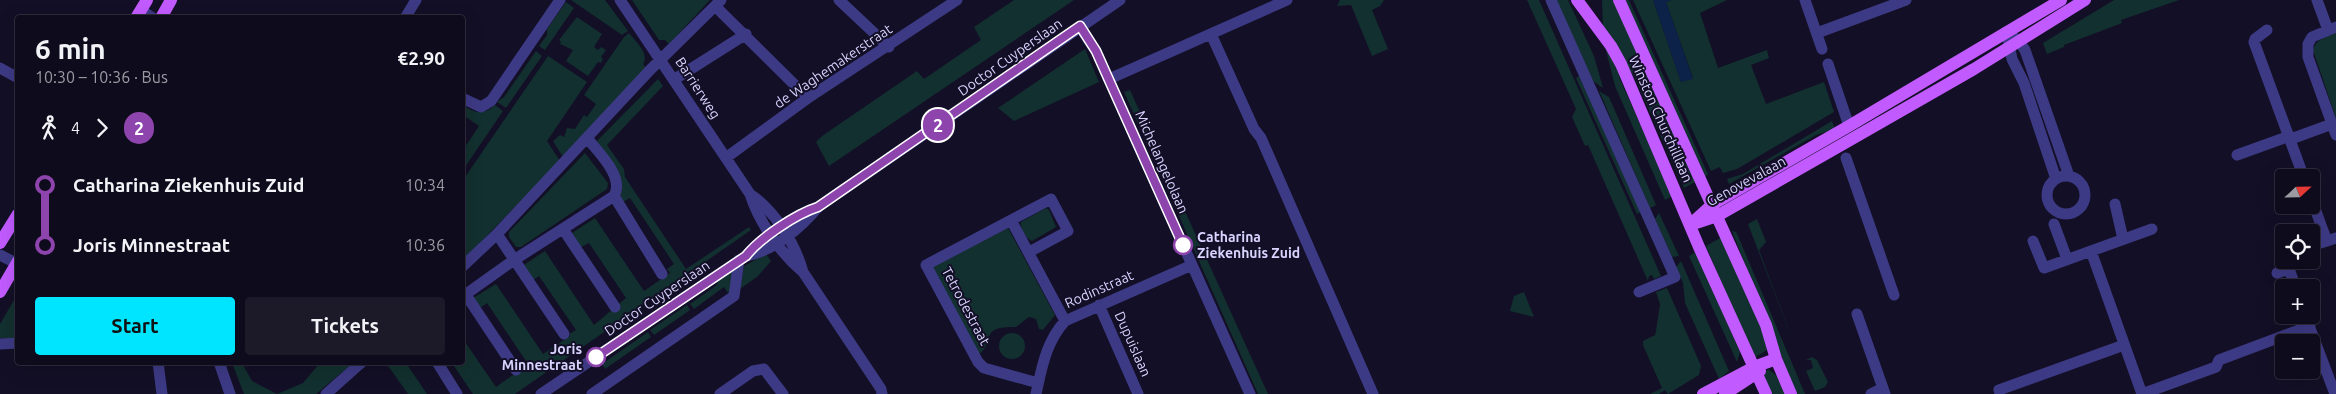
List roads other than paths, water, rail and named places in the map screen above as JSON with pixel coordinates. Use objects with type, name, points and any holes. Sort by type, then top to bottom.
[{"type":"main road","points":[[162,15],[171,0]]},
{"type":"main road","name":"Winston Churchilllaan","points":[[1577,0],[1616,53],[1690,225],[1766,394]]},
{"type":"main road","name":"Winston Churchilllaan","points":[[1619,0],[1766,325],[1776,359],[1791,394]]},
{"type":"main road","name":"Genovevalaan","points":[[1690,225],[1850,126],[2061,0]]},
{"type":"main road","name":"Genovevalaan","points":[[1714,210],[1974,69],[2016,49],[2033,32],[2084,0]]},
{"type":"main road","points":[[0,243],[15,219]]},
{"type":"main road","points":[[0,292],[15,266]]},
{"type":"main road","points":[[1703,394],[1776,359]]},
{"type":"main road","points":[[1725,394],[1755,370]]},
{"type":"street","points":[[407,15],[416,0]]},
{"type":"street","points":[[465,99],[481,107],[491,101],[560,0]]},
{"type":"street","name":"Barrierweg","points":[[620,0],[675,79],[750,194],[762,202],[779,235]]},
{"type":"street","points":[[839,0],[889,47]]},
{"type":"street","name":"de Waghemakerstraat","points":[[727,157],[808,98],[889,47],[957,0]]},
{"type":"street","name":"Doctor Cuyperslaan","points":[[541,394],[556,390],[743,258],[754,246],[805,222],[818,207],[1120,0]]},
{"type":"street","points":[[1109,79],[1287,0]]},
{"type":"street","points":[[1551,0],[1674,276],[1638,292]]},
{"type":"street","points":[[1805,0],[1822,49]]},
{"type":"street","points":[[1817,33],[1906,0]]},
{"type":"street","points":[[2237,155],[2290,138],[2334,130],[2308,57],[2308,44],[2316,34],[2332,28],[2317,0]]},
{"type":"street","points":[[465,264],[497,234],[661,60],[718,3],[808,98]]},
{"type":"street","name":"Michelangelolaan","points":[[1080,26],[1096,51],[1109,79],[1250,394]]},
{"type":"street","points":[[2267,30],[2255,39],[2254,42],[2301,169]]},
{"type":"street","points":[[2006,32],[2016,49],[2069,176],[2081,183],[2085,196],[2078,210],[2068,214],[2059,212],[2049,203],[2048,192],[2056,179],[2069,176]]},
{"type":"street","points":[[675,79],[746,34]]},
{"type":"street","points":[[1212,34],[1254,130],[1261,138],[1373,394]]},
{"type":"street","points":[[2016,49],[2024,83],[2056,179]]},
{"type":"street","points":[[1828,64],[1850,126]]},
{"type":"street","points":[[0,68],[15,76]]},
{"type":"street","points":[[465,295],[514,260],[614,196],[618,187],[615,176],[587,138]]},
{"type":"street","points":[[1846,158],[1895,295]]},
{"type":"street","points":[[614,196],[662,274]]},
{"type":"street","name":"Tetrodestraat","points":[[1029,252],[1068,231],[1051,199],[926,265],[978,362],[984,368],[1037,389]]},
{"type":"street","points":[[2116,204],[2123,239]]},
{"type":"street","points":[[2317,214],[2322,228],[2331,239]]},
{"type":"street","points":[[1011,220],[1065,321]]},
{"type":"street","points":[[2054,224],[2067,259]]},
{"type":"street","points":[[563,229],[615,307]]},
{"type":"street","points":[[2033,241],[2044,268],[2152,229]]},
{"type":"street","points":[[497,234],[564,334]]},
{"type":"street","points":[[779,235],[799,256],[803,272],[881,389],[882,394]]},
{"type":"street","points":[[2091,251],[2142,394],[2216,367],[2218,360],[2301,324]]},
{"type":"street","points":[[0,256],[15,262]]},
{"type":"street","points":[[592,394],[734,296],[743,258]]},
{"type":"street","name":"Rodinstraat","points":[[1037,389],[1052,336],[1065,321],[1192,265]]},
{"type":"street","points":[[2277,273],[2281,269]]},
{"type":"street","points":[[465,297],[516,370]]},
{"type":"street","name":"Dupuislaan","points":[[1099,305],[1138,394]]},
{"type":"street","points":[[1857,314],[1884,391],[1871,394]]},
{"type":"street","points":[[2309,324],[2331,371],[2334,394]]},
{"type":"street","points":[[0,344],[15,343]]},
{"type":"street","points":[[2000,394],[1999,390],[2124,345]]},
{"type":"street","points":[[158,365],[162,394]]},
{"type":"street","points":[[220,365],[230,394]]},
{"type":"street","points":[[326,394],[359,365]]},
{"type":"street","points":[[439,365],[457,394]]},
{"type":"street","points":[[720,394],[753,371],[764,369],[783,394]]},
{"type":"water","points":[[1653,0],[1671,0],[1666,2],[1693,79],[1681,82]]},
{"type":"place","name":"Catharina Ziekenhuis Zuid","points":[[1183,245]]},
{"type":"place","name":"Joris Minnestraat","points":[[596,357]]}]
